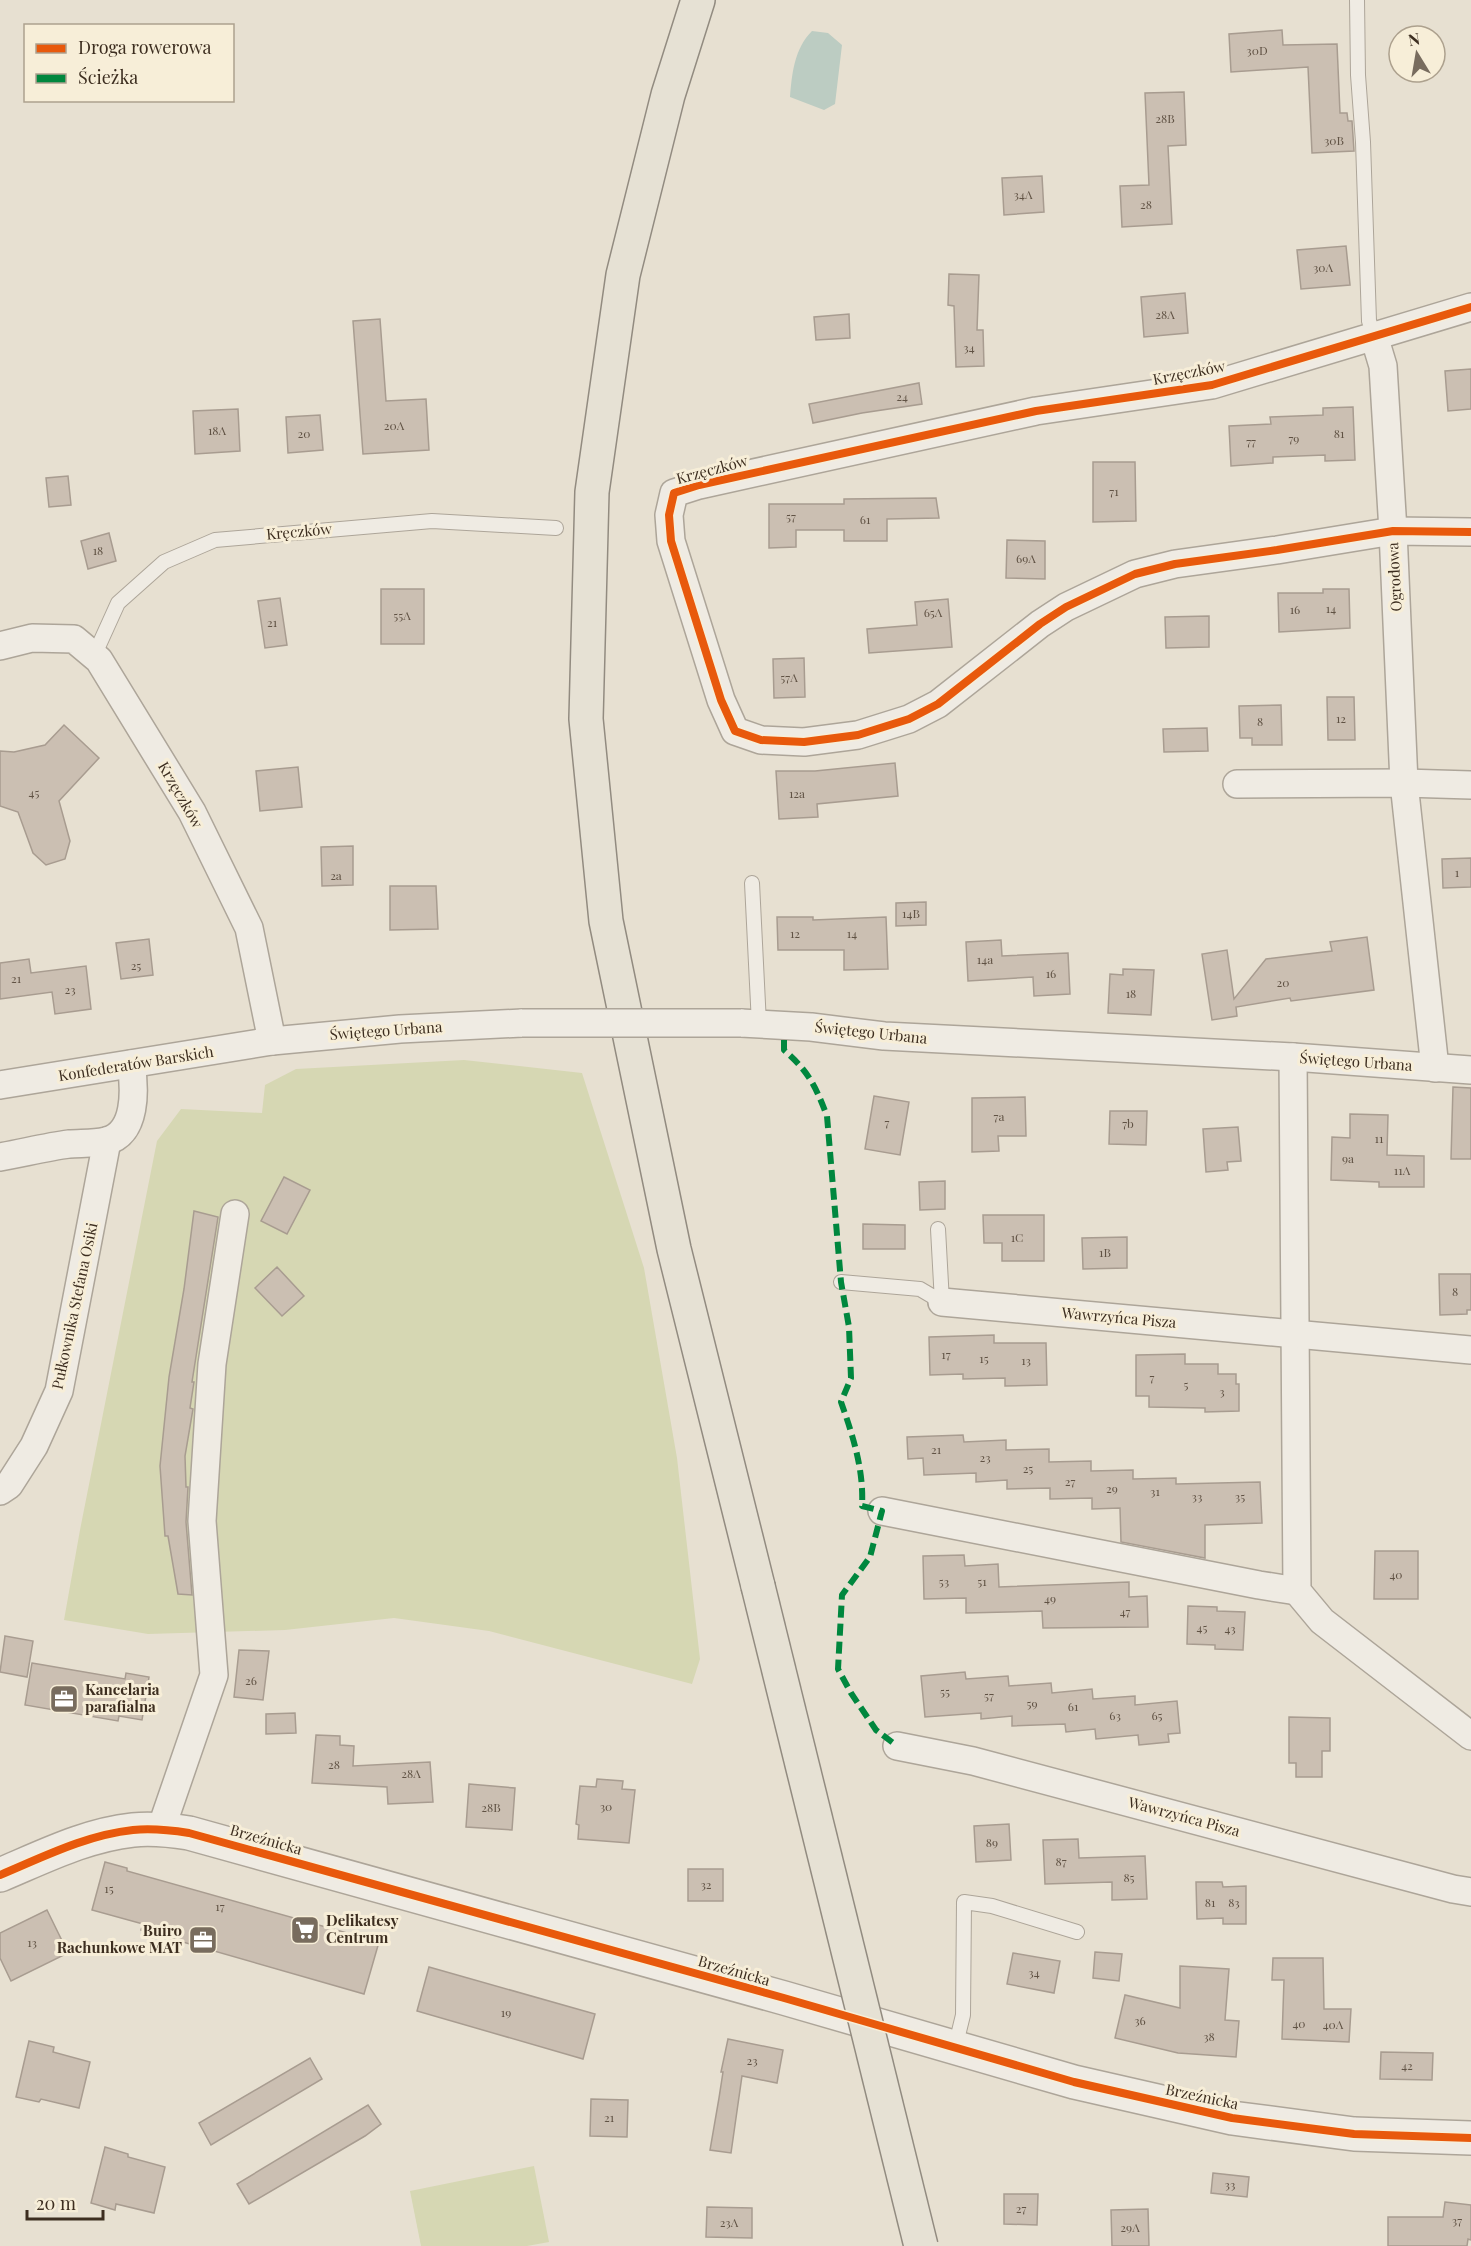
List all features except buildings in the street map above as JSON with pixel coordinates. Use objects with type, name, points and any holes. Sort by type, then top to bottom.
[{"type":"main road","points":[[698,0],[668,95],[622,275],[592,492],[586,718],[606,921],[674,1249],[921,2246]]},
{"type":"street","name":"Krzęczków","points":[[1393,531],[1175,564],[1135,574],[1095,592],[1040,624],[938,704],[909,719],[858,735],[804,742],[761,740],[735,731],[721,700],[671,541],[669,515],[674,493],[699,484],[1036,411],[1212,385],[1471,307]]},
{"type":"street","name":"Ogrodowa","points":[[1374,336],[1383,366],[1404,783],[1435,1068]]},
{"type":"street","points":[[1393,531],[1471,532]]},
{"type":"street","name":"Krzęczków","points":[[0,646],[32,638],[74,639],[99,660],[192,812],[249,928],[272,1041]]},
{"type":"street","points":[[1237,784],[1471,785]]},
{"type":"street","name":"Świętego Urbana","points":[[272,1041],[400,1029],[522,1023],[750,1023],[811,1027],[884,1036],[1293,1057],[1471,1070]]},
{"type":"street","name":"Konfederatów Barskich","points":[[0,1085],[272,1041]]},
{"type":"street","points":[[1293,1057],[1297,1334],[1297,1591],[1322,1621],[1471,1736]]},
{"type":"street","points":[[0,1157],[67,1145],[107,1141],[120,1134],[133,1109],[135,1087],[131,1064]]},
{"type":"street","name":"Pułkownika Stefana Osiki","points":[[0,1491],[9,1485],[34,1446],[59,1391],[107,1141]]},
{"type":"street","points":[[161,1829],[214,1676],[202,1521],[212,1364],[235,1214]]},
{"type":"street","name":"Wawrzyńca Pisza","points":[[942,1302],[1471,1350]]},
{"type":"street","points":[[882,1511],[1297,1591]]},
{"type":"street","name":"Wawrzyńca Pisza","points":[[897,1746],[973,1761],[1471,1892]]},
{"type":"street","name":"Brzeźnicka","points":[[0,1875],[82,1841],[134,1830],[161,1829],[189,1833],[1074,2082],[1233,2118],[1354,2134],[1471,2138]]},
{"type":"lane","points":[[1357,0],[1358,75],[1370,321],[1374,336]]},
{"type":"lane","name":"Kręczków","points":[[94,656],[118,603],[164,562],[215,540],[432,520],[556,528]]},
{"type":"lane","points":[[750,1023],[752,882]]},
{"type":"lane","points":[[938,1228],[942,1302]]},
{"type":"lane","points":[[842,1282],[920,1289],[942,1302]]},
{"type":"lane","points":[[955,2048],[963,2014],[964,1902],[992,1906],[1077,1932]]},
{"type":"green space","points":[[464,1060],[582,1073],[644,1268],[677,1458],[700,1659],[692,1684],[489,1631],[394,1618],[285,1630],[148,1634],[64,1620],[157,1141],[181,1109],[262,1113],[265,1085],[296,1069]]},
{"type":"green space","points":[[534,2166],[549,2242],[527,2246],[421,2246],[410,2191]]},
{"type":"shaded area","points":[[812,31],[828,33],[842,45],[835,104],[824,110],[790,97],[793,71],[798,54]]},
{"type":"marked path","points":[[784,1040],[784,1050],[800,1065],[810,1080],[827,1116],[841,1282],[849,1327],[851,1378],[841,1402],[859,1466],[862,1506],[882,1511],[870,1557],[842,1595],[838,1669],[876,1730],[897,1746]]},
{"type":"cycle path","points":[[1471,307],[1212,385],[1036,411],[699,485],[674,493],[669,515],[671,541],[721,700],[735,731],[761,740],[804,742],[858,735],[909,719],[938,704],[1040,624],[1066,607],[1135,574],[1175,564],[1393,531],[1471,532]]},
{"type":"cycle path","points":[[0,1875],[98,1837],[147,1829],[189,1833],[784,1998],[1074,2082],[1232,2118],[1354,2134],[1471,2138]]},
{"type":"place","name":"Kancelaria parafialna","points":[[64,1699]]},
{"type":"place","name":"Delikatesy Centrum","points":[[305,1930]]},
{"type":"place","name":"Buiro Rachunkowe MAT","points":[[203,1940]]}]
